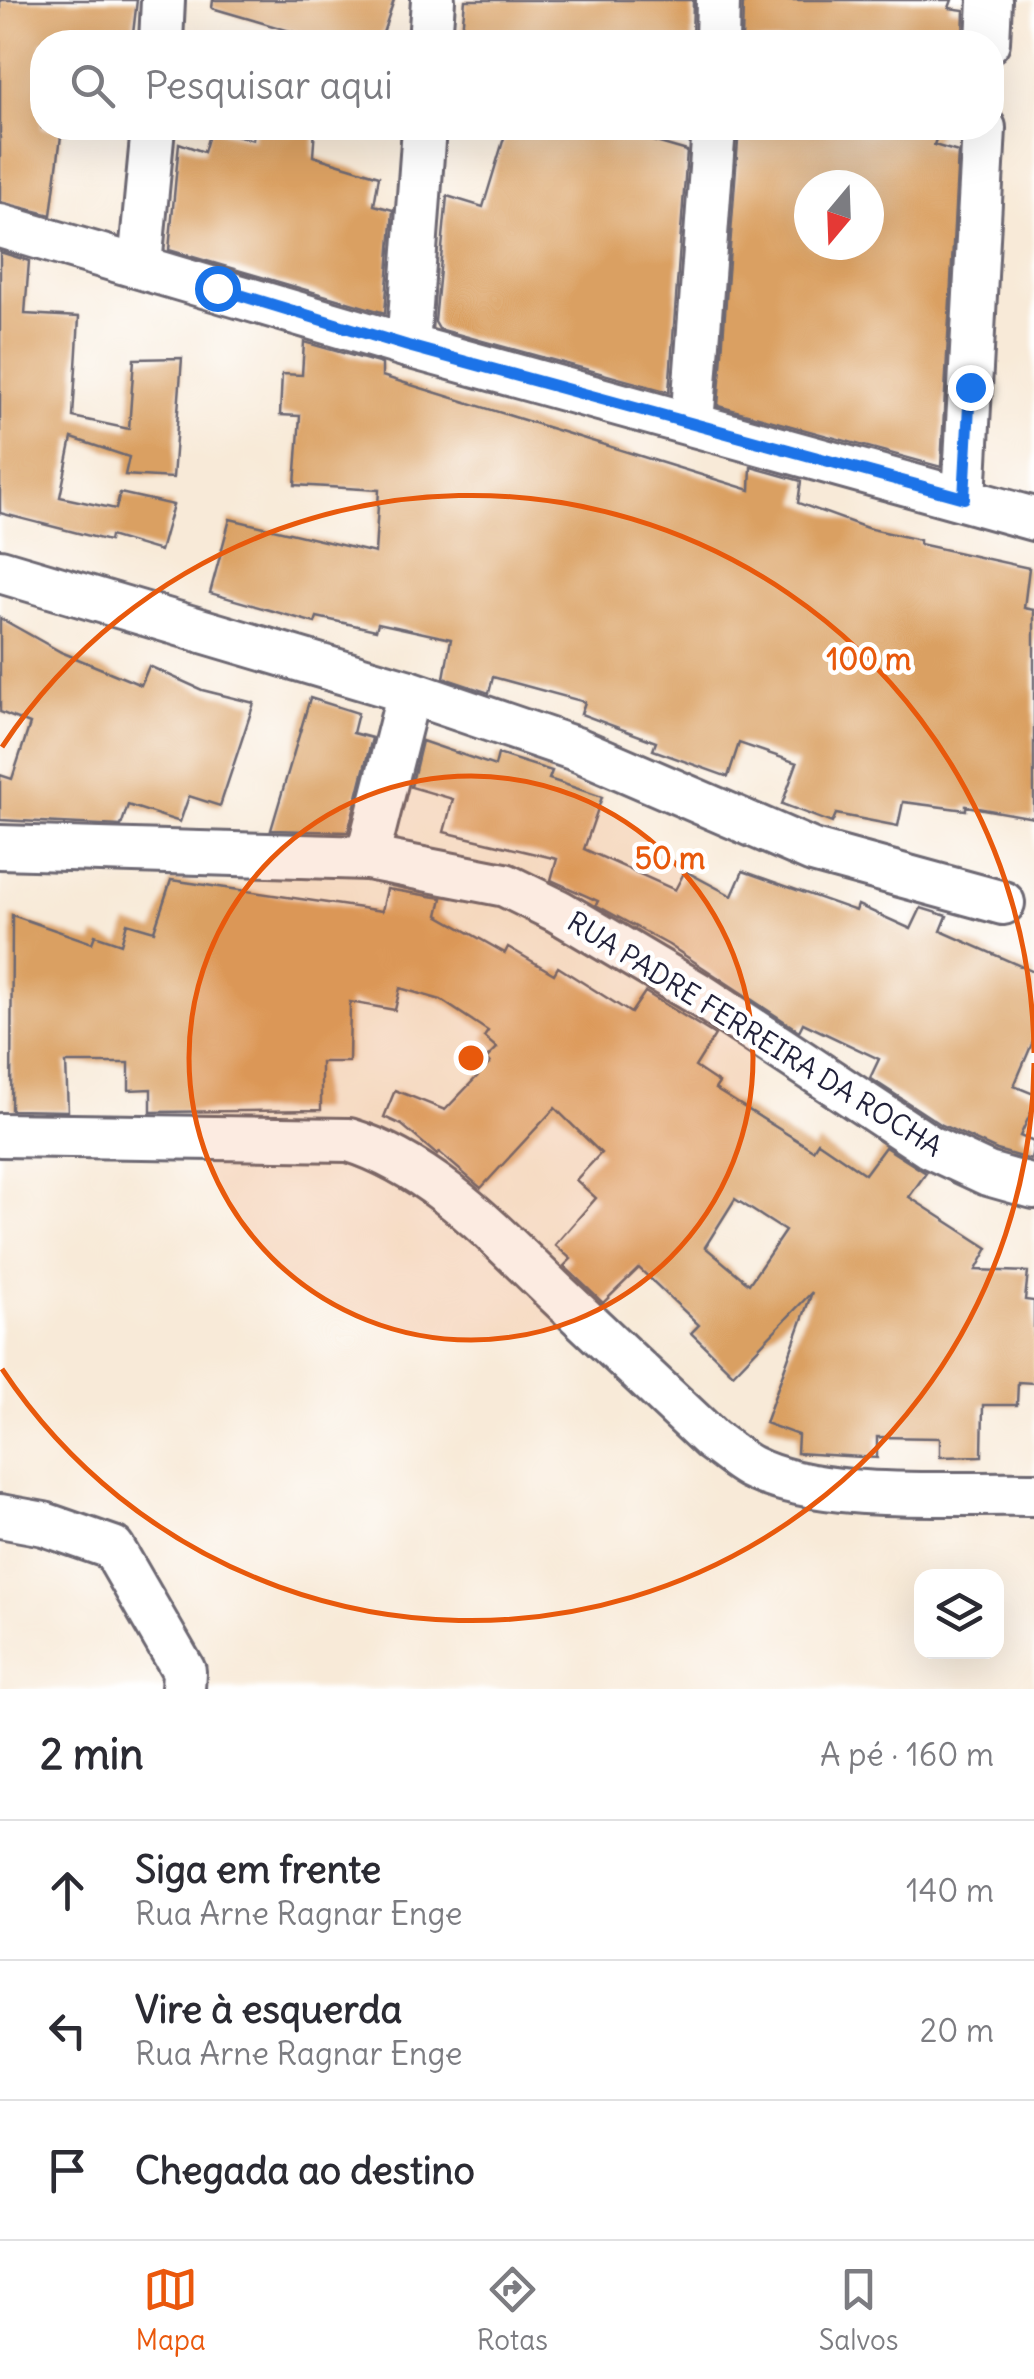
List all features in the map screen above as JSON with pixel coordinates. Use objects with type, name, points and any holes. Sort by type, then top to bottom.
[{"type":"street","points":[[161,30],[163,0]]},
{"type":"street","points":[[431,30],[433,0]]},
{"type":"street","points":[[717,30],[718,0]]},
{"type":"street","points":[[989,30],[990,0]]},
{"type":"street","points":[[140,265],[152,140]]},
{"type":"street","points":[[408,346],[423,140]]},
{"type":"street","points":[[692,424],[713,140]]},
{"type":"street","points":[[964,498],[983,140]]},
{"type":"street","points":[[0,226],[408,346],[1034,520]]},
{"type":"street","points":[[0,571],[409,692],[579,750],[812,851],[1002,904]]},
{"type":"street","points":[[368,858],[409,692]]},
{"type":"street","name":"RUA PADRE FERREIRA DA ROCHA","points":[[0,847],[368,858],[448,870],[505,885],[558,911],[700,995],[930,1147],[988,1174],[1034,1187]]},
{"type":"street","points":[[0,1135],[349,1140],[384,1151],[414,1168],[476,1217],[712,1440],[749,1467],[783,1480],[834,1489],[1034,1494]]},
{"type":"street","points":[[0,1516],[44,1524],[113,1548],[184,1672],[183,1689]]},
{"type":"building","points":[[0,0],[137,0],[133,30],[30,30],[30,140],[60,140],[51,215],[0,202]]},
{"type":"building","points":[[213,0],[394,0],[384,30],[287,30],[212,8]]},
{"type":"building","points":[[465,0],[693,0],[692,30],[462,30]]},
{"type":"building","points":[[743,0],[952,0],[949,8],[964,10],[963,30],[742,30]]},
{"type":"building","points":[[208,140],[314,140],[313,156],[379,176],[374,205],[393,210],[385,313],[169,250],[179,143],[204,152]]},
{"type":"building","points":[[503,140],[649,140],[687,151],[669,392],[439,329],[435,322],[447,196],[483,207]]},
{"type":"building","points":[[738,140],[936,140],[934,145],[958,152],[941,467],[718,406]]},
{"type":"building","points":[[0,252],[29,261],[25,314],[79,317],[73,417],[129,429],[134,359],[182,358],[173,478],[125,475],[129,457],[72,438],[60,497],[116,509],[120,493],[173,505],[160,551],[110,536],[109,541],[0,513]]},
{"type":"building","points":[[304,342],[382,364],[382,376],[750,490],[751,467],[801,481],[798,503],[867,528],[920,540],[920,544],[1029,568],[1024,608],[1034,610],[1034,818],[966,806],[966,810],[903,802],[898,826],[836,814],[832,823],[782,804],[797,763],[739,743],[728,777],[653,750],[656,742],[581,714],[585,702],[493,677],[489,693],[444,678],[451,639],[378,623],[376,630],[317,617],[315,623],[210,593],[230,519],[375,553],[379,490],[295,485],[300,416],[280,415],[282,374],[302,375]]},
{"type":"building","points":[[0,618],[61,652],[141,685],[149,666],[202,690],[254,703],[220,806],[189,796],[180,822],[128,805],[121,826],[0,820],[0,775],[12,779],[30,724],[0,712]]},
{"type":"building","points":[[310,698],[358,713],[353,733],[372,738],[348,832],[271,830]]},
{"type":"building","points":[[422,741],[495,766],[498,754],[552,771],[549,779],[602,797],[584,849],[675,890],[685,871],[732,896],[743,871],[856,911],[858,905],[911,929],[921,908],[947,916],[941,931],[1034,972],[1034,1039],[1014,1086],[1034,1094],[1034,1106],[1020,1136],[1034,1142],[1031,1160],[997,1150],[942,1125],[870,1078],[879,1059],[803,1023],[799,1031],[669,945],[596,905],[598,901],[551,880],[557,859],[444,832],[453,799],[411,787]]},
{"type":"building","points":[[171,880],[382,911],[387,889],[442,898],[438,915],[505,953],[508,947],[554,974],[558,967],[631,1013],[645,992],[715,1035],[695,1067],[719,1083],[715,1089],[813,1150],[818,1142],[865,1174],[885,1147],[926,1173],[909,1197],[988,1248],[976,1270],[1028,1272],[1025,1300],[1034,1301],[1034,1383],[1018,1382],[1017,1405],[983,1405],[982,1456],[940,1457],[940,1438],[877,1437],[877,1458],[797,1453],[798,1435],[765,1423],[812,1292],[733,1374],[691,1333],[699,1325],[639,1268],[603,1303],[564,1266],[571,1259],[555,1245],[596,1198],[576,1180],[601,1153],[555,1108],[481,1188],[439,1152],[437,1155],[402,1125],[384,1117],[395,1090],[445,1110],[490,1063],[486,1059],[497,1048],[484,1037],[488,1031],[441,1000],[400,988],[395,1010],[350,1002],[349,1062],[321,1062],[321,1110],[151,1112],[151,1089],[129,1090],[129,1063],[66,1063],[68,1111],[11,1110],[12,915],[92,943],[95,935],[121,944],[127,923],[154,931]],"holes":[[[735,1199],[785,1231],[749,1284],[705,1247]]]},
{"type":"route","points":[[217,288],[408,346],[964,498],[970,387]]}]
